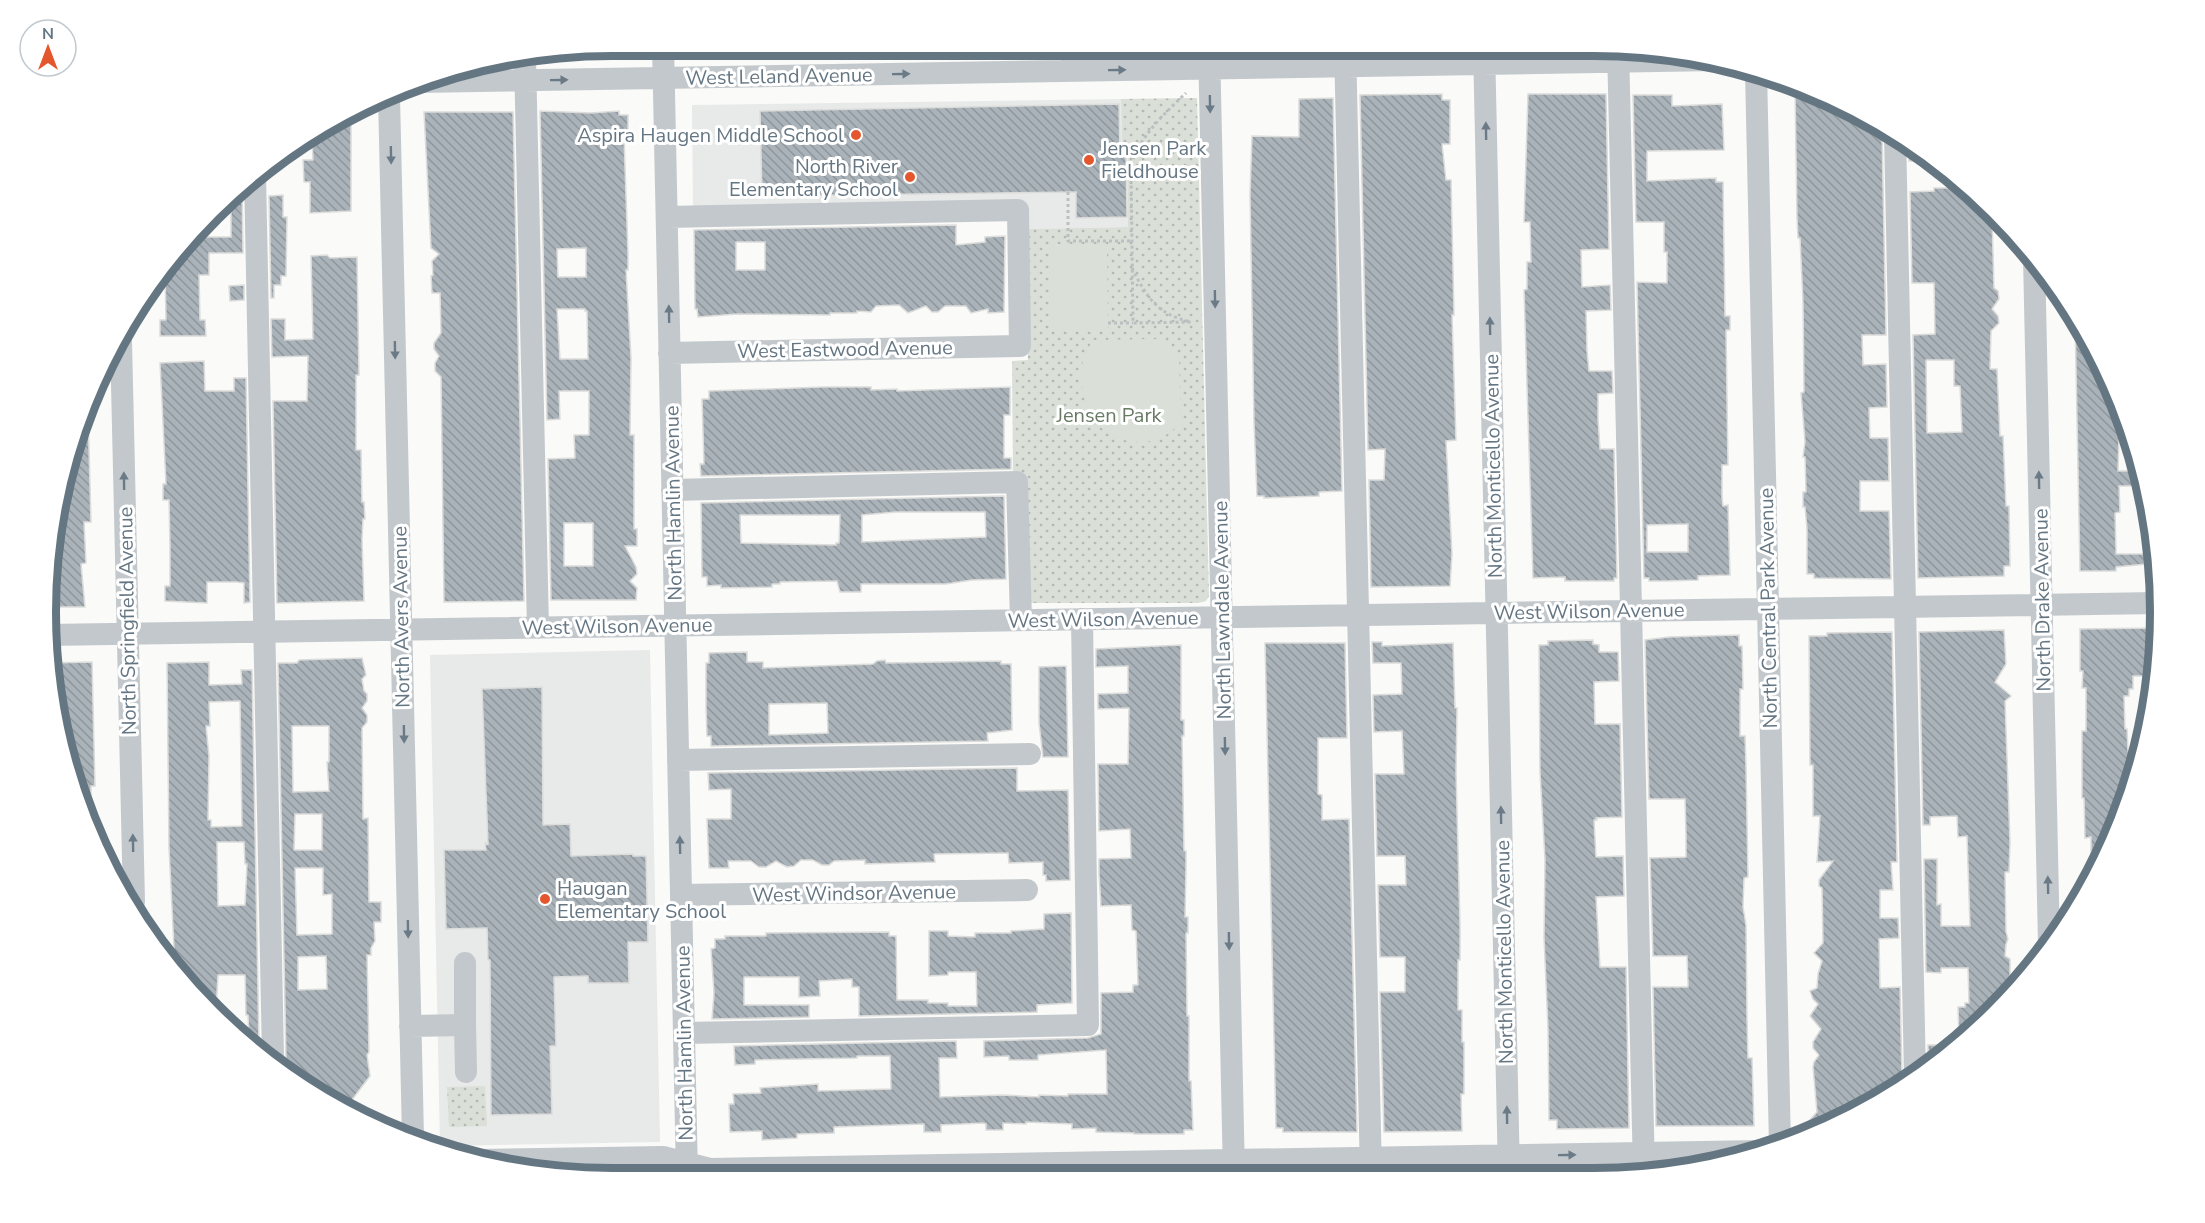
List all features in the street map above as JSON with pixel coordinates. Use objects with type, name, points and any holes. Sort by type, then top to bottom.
[{"type":"street","name":"North Hamlin Avenue","points":[[663,56],[687,1168]]},
{"type":"street","points":[[1072,56],[1072,71]]},
{"type":"street","name":"North Lawndale Avenue","points":[[1209,56],[1234,1168]]},
{"type":"street","name":"West Leland Avenue","points":[[457,78],[525,70],[664,78],[1209,69],[1345,56]]},
{"type":"street","points":[[1345,56],[1370,1166]]},
{"type":"street","name":"North Monticello Avenue","points":[[1484,56],[1508,1165]]},
{"type":"street","points":[[1618,57],[1644,1163]]},
{"type":"street","points":[[525,70],[538,628]]},
{"type":"street","name":"North Central Park Avenue","points":[[1756,80],[1780,1135]]},
{"type":"street","name":"North Avers Avenue","points":[[390,102],[413,1130]]},
{"type":"street","points":[[1894,144],[1915,1065]]},
{"type":"street","points":[[255,185],[273,1053]]},
{"type":"street","name":"West Eastwood Avenue","points":[[667,217],[1018,210],[1020,346],[669,353]]},
{"type":"street","name":"North Drake Avenue","points":[[2034,272],[2049,930]]},
{"type":"street","name":"North Springfield Avenue","points":[[121,351],[134,896]]},
{"type":"street","points":[[672,490],[1017,482],[1021,620]]},
{"type":"street","name":"West Wilson Avenue","points":[[57,635],[2150,603]]},
{"type":"street","points":[[684,1033],[1088,1025],[1083,619]]},
{"type":"street","points":[[678,760],[1030,754]]},
{"type":"street","name":"West Windsor Avenue","points":[[681,895],[1027,890]]},
{"type":"street","points":[[465,963],[466,1072]]},
{"type":"street","points":[[410,1026],[465,1025]]},
{"type":"street","points":[[563,1165],[663,1157],[683,1168]]},
{"type":"street","points":[[1234,1168],[1644,1163],[1701,1157]]},
{"type":"path","points":[[1133,323],[1131,165],[1136,149],[1186,93]]},
{"type":"path","points":[[1068,192],[1068,241],[1132,241]]},
{"type":"path","points":[[1108,322],[1191,322],[1174,318],[1158,308],[1148,297],[1132,268]]},
{"type":"shaded area","name":"North River Elementary School","points":[[1121,99],[1122,150],[1128,150],[1128,227],[1025,229],[1025,204],[693,210],[692,105]]},
{"type":"shaded area","name":"Haugan Elementary School","points":[[650,650],[660,1142],[457,1146],[440,1140],[430,655]]},
{"type":"green space","name":"Jensen Park","points":[[1197,98],[1209,596],[1206,601],[1198,603],[1026,603],[1013,475],[1012,361],[1028,360],[1025,229],[1128,227],[1128,151],[1122,150],[1121,99]]},
{"type":"green space","points":[[1050,244],[1107,244],[1108,330],[1051,330]]},
{"type":"green space","points":[[1159,339],[1179,358],[1181,424],[1153,441],[1136,442],[1121,439],[1108,433],[1090,412],[1084,398],[1082,383],[1082,366],[1085,356],[1092,340]]},
{"type":"green space","points":[[485,1086],[487,1126],[449,1127],[447,1087]]},
{"type":"building","points":[[1442,94],[1442,100],[1450,100],[1450,144],[1442,144],[1446,180],[1451,180],[1454,315],[1452,315],[1456,440],[1446,441],[1452,554],[1450,586],[1371,587],[1369,480],[1384,480],[1385,449],[1368,450],[1360,95]]},
{"type":"building","points":[[1528,94],[1606,94],[1609,249],[1581,250],[1582,287],[1610,285],[1611,310],[1586,311],[1589,371],[1612,371],[1613,393],[1598,394],[1598,419],[1600,449],[1614,449],[1617,578],[1614,578],[1614,581],[1565,581],[1565,577],[1533,578],[1524,290],[1527,289],[1527,262],[1531,262],[1530,222],[1524,222]]},
{"type":"building","points":[[1795,94],[1839,113],[1882,136],[1886,335],[1862,335],[1863,365],[1886,364],[1887,407],[1869,408],[1870,438],[1888,438],[1889,481],[1860,481],[1860,511],[1889,511],[1891,579],[1814,578],[1814,574],[1807,574],[1807,529],[1805,507],[1803,507],[1803,492],[1806,492],[1805,457],[1803,457],[1805,442],[1801,393],[1804,392],[1803,302],[1797,218]]},
{"type":"building","points":[[1633,95],[1672,95],[1672,106],[1722,104],[1724,150],[1647,151],[1647,181],[1716,178],[1716,182],[1723,182],[1725,316],[1730,316],[1730,330],[1726,330],[1728,465],[1722,465],[1722,497],[1723,506],[1728,505],[1730,575],[1698,576],[1698,580],[1649,581],[1649,578],[1644,578],[1637,282],[1667,283],[1667,252],[1664,252],[1664,222],[1636,222]],"holes":[[[1688,524],[1688,552],[1647,552],[1647,525]]]},
{"type":"building","points":[[1333,98],[1342,491],[1319,492],[1319,496],[1264,498],[1264,496],[1257,496],[1254,423],[1250,194],[1252,136],[1299,137],[1299,99]]},
{"type":"building","name":"North River Elementary School","points":[[1119,104],[1120,153],[1126,153],[1127,217],[1076,218],[1076,192],[762,196],[760,111]]},
{"type":"building","points":[[540,111],[591,113],[619,111],[619,115],[628,115],[628,138],[624,138],[628,253],[628,270],[626,270],[631,358],[630,435],[634,435],[634,529],[637,529],[637,546],[625,546],[636,567],[637,574],[630,581],[637,588],[636,600],[551,600],[548,459],[575,458],[574,435],[589,435],[589,391],[559,391],[560,419],[547,420]],"holes":[[[586,248],[586,277],[558,277],[557,249]],[[557,309],[585,309],[587,311],[588,359],[560,359]],[[564,523],[593,523],[593,566],[564,566]]]},
{"type":"building","points":[[424,112],[513,112],[524,601],[444,602],[441,377],[435,371],[435,363],[439,356],[434,349],[434,343],[441,333],[440,293],[432,293],[431,276],[433,275],[432,261],[439,254],[431,248]]},
{"type":"building","points":[[351,121],[351,211],[310,213],[310,182],[304,182],[303,160],[313,160],[312,143]]},
{"type":"building","points":[[1909,154],[1919,161],[1909,161]]},
{"type":"building","points":[[1934,188],[1954,188],[1992,224],[1994,288],[1998,291],[1999,299],[1992,309],[1998,316],[1999,323],[1991,331],[1990,369],[1997,369],[2006,506],[2009,506],[2010,566],[2004,566],[2004,576],[1918,578],[1913,335],[1935,334],[1934,283],[1912,283],[1910,192],[1934,191]],"holes":[[[1926,360],[1954,360],[1954,386],[1960,386],[1962,432],[1927,433]]]},
{"type":"building","points":[[283,195],[283,217],[287,217],[286,276],[281,276],[281,285],[274,285],[274,298],[271,298],[269,196]]},
{"type":"building","points":[[242,196],[243,253],[209,253],[209,275],[199,275],[200,320],[205,320],[206,336],[160,336],[160,320],[166,320],[165,280],[170,273],[200,237],[231,237],[231,206]]},
{"type":"building","points":[[956,225],[956,245],[985,242],[985,237],[1005,236],[1004,312],[988,313],[988,309],[971,313],[966,306],[945,306],[938,312],[932,312],[926,306],[908,313],[899,305],[876,306],[871,312],[857,311],[857,313],[830,313],[830,315],[737,314],[698,317],[697,309],[695,309],[694,230]],"holes":[[[736,242],[765,242],[765,270],[736,270]]]},
{"type":"building","points":[[327,255],[330,258],[357,257],[359,375],[356,375],[356,450],[361,450],[362,502],[364,502],[365,519],[363,519],[362,540],[364,601],[277,603],[273,401],[307,401],[308,356],[272,357],[271,319],[285,319],[285,340],[313,339],[311,256]]},
{"type":"building","points":[[244,285],[244,300],[230,301],[229,286]]},
{"type":"building","points":[[2075,335],[2107,399],[2121,435],[2118,471],[2132,471],[2135,486],[2119,486],[2120,512],[2115,513],[2116,554],[2146,554],[2147,564],[2116,567],[2116,571],[2080,571]]},
{"type":"building","points":[[204,361],[205,391],[234,391],[234,378],[246,378],[250,602],[244,603],[244,583],[237,582],[207,582],[207,603],[165,601],[165,586],[170,586],[170,545],[169,500],[163,500],[163,484],[166,484],[160,363]]},
{"type":"building","points":[[871,387],[871,390],[897,389],[897,391],[1010,387],[1010,415],[1004,415],[1004,458],[1011,458],[1011,469],[701,476],[700,464],[704,464],[702,399],[709,399],[709,391]]},
{"type":"building","points":[[88,424],[91,522],[84,522],[86,563],[81,564],[85,607],[56,607],[60,539],[66,503],[74,468]]},
{"type":"building","points":[[1004,496],[1006,579],[972,580],[946,584],[861,584],[861,592],[840,592],[837,581],[780,582],[780,584],[772,584],[772,587],[707,586],[707,577],[702,577],[701,503]],"holes":[[[896,512],[985,512],[986,537],[862,542],[862,515]],[[740,515],[840,515],[839,543],[836,545],[741,543]]]},
{"type":"building","points":[[2149,628],[2146,676],[2133,676],[2133,689],[2129,689],[2129,696],[2124,696],[2125,729],[2127,729],[2130,757],[2107,824],[2091,859],[2091,837],[2085,838],[2084,798],[2082,798],[2082,731],[2086,731],[2086,688],[2082,688],[2083,671],[2080,671],[2080,629]]},
{"type":"building","points":[[2004,630],[2006,664],[1995,682],[2011,696],[2005,701],[2010,842],[2009,872],[2005,872],[2008,939],[2005,956],[2010,959],[2010,980],[1959,1031],[1958,1007],[1965,1007],[1965,1003],[1969,1003],[1968,968],[1941,968],[1941,973],[1926,972],[1924,859],[1937,859],[1937,905],[1941,904],[1941,926],[1970,926],[1967,836],[1958,837],[1957,816],[1930,817],[1930,825],[1923,825],[1919,632]]},
{"type":"building","points":[[1892,632],[1897,862],[1891,862],[1893,890],[1880,890],[1880,918],[1898,918],[1899,938],[1879,939],[1880,988],[1900,987],[1902,1074],[1839,1110],[1807,1123],[1817,1112],[1813,1067],[1819,1055],[1813,1048],[1813,1042],[1821,1029],[1810,1016],[1818,1004],[1810,991],[1817,988],[1822,961],[1814,953],[1823,943],[1822,888],[1819,886],[1819,880],[1833,861],[1817,862],[1820,816],[1813,816],[1813,765],[1810,765],[1809,636],[1827,636],[1827,633]]},
{"type":"building","points":[[1739,635],[1739,646],[1742,646],[1743,689],[1740,689],[1740,736],[1745,736],[1748,877],[1744,878],[1743,907],[1746,925],[1748,1058],[1752,1058],[1754,1126],[1656,1126],[1653,987],[1688,987],[1688,983],[1687,956],[1653,956],[1650,858],[1686,857],[1686,835],[1685,799],[1649,799],[1645,640]]},
{"type":"building","points":[[1593,640],[1593,644],[1599,645],[1599,652],[1618,652],[1619,681],[1594,682],[1595,724],[1620,724],[1622,817],[1594,820],[1596,857],[1623,856],[1624,896],[1596,897],[1600,967],[1626,967],[1629,1128],[1557,1129],[1557,1120],[1549,1120],[1539,645],[1548,645],[1548,641]]},
{"type":"building","points":[[1372,642],[1382,642],[1382,646],[1453,643],[1455,708],[1457,708],[1456,772],[1460,926],[1458,1010],[1462,1010],[1462,1042],[1464,1042],[1464,1094],[1461,1094],[1462,1131],[1384,1132],[1380,992],[1405,992],[1405,957],[1380,957],[1378,885],[1406,885],[1405,856],[1377,856],[1375,774],[1404,774],[1402,731],[1374,732],[1373,695],[1402,694],[1401,663],[1373,663]]},
{"type":"building","points":[[1265,643],[1345,643],[1347,738],[1318,738],[1318,794],[1322,795],[1322,820],[1349,819],[1357,1132],[1283,1132],[1283,1128],[1276,1128]]},
{"type":"building","points":[[1181,645],[1181,720],[1184,720],[1184,736],[1182,736],[1184,851],[1186,851],[1185,917],[1188,917],[1188,933],[1186,933],[1187,1016],[1189,1016],[1189,1081],[1191,1081],[1193,1130],[1184,1130],[1184,1134],[1134,1134],[1096,1132],[1096,1128],[1072,1129],[1072,1124],[1026,1122],[1026,1124],[1003,1123],[1003,1130],[986,1130],[986,1124],[983,1123],[941,1125],[941,1132],[924,1132],[924,1124],[834,1127],[834,1133],[797,1134],[797,1138],[762,1140],[762,1131],[730,1132],[729,1104],[734,1104],[733,1094],[761,1093],[760,1088],[818,1084],[818,1091],[891,1089],[890,1056],[755,1060],[755,1064],[735,1065],[734,1046],[956,1041],[957,1058],[939,1058],[940,1097],[1107,1094],[1106,1050],[1038,1055],[1038,1060],[1009,1060],[1009,1056],[984,1057],[984,1041],[1088,1038],[1101,1034],[1101,993],[1133,992],[1133,985],[1138,985],[1136,931],[1132,930],[1131,905],[1101,906],[1099,874],[1099,859],[1131,858],[1130,829],[1099,831],[1098,764],[1128,764],[1129,708],[1098,709],[1098,694],[1128,693],[1128,666],[1096,667],[1096,649]]},
{"type":"building","points":[[747,652],[747,662],[763,662],[763,668],[873,664],[885,660],[886,663],[1001,661],[1001,664],[1011,664],[1012,730],[987,733],[988,741],[711,746],[711,736],[707,736],[706,708],[706,663],[709,663],[709,653]],"holes":[[[827,703],[828,733],[769,735],[769,704]]]},
{"type":"building","points":[[362,658],[366,675],[362,679],[364,691],[367,694],[367,701],[362,708],[367,715],[367,722],[362,728],[363,819],[368,818],[369,902],[381,902],[381,922],[374,922],[375,941],[371,948],[371,955],[367,955],[369,1052],[367,1055],[370,1076],[350,1102],[284,1061],[278,663],[297,663],[299,660]],"holes":[[[292,726],[329,726],[329,762],[327,762],[329,791],[293,792]],[[295,814],[322,814],[322,850],[294,850]],[[295,868],[323,868],[323,895],[332,894],[332,934],[297,935]],[[326,956],[327,989],[298,990],[298,957]]]},
{"type":"building","points":[[92,662],[95,786],[91,786],[91,806],[74,755],[66,720],[58,663]]},
{"type":"building","points":[[209,662],[209,685],[242,684],[241,670],[252,670],[259,1041],[249,1033],[245,975],[218,975],[216,1003],[174,955],[169,848],[167,663]],"holes":[[[240,701],[242,826],[211,827],[211,820],[208,820],[209,756],[206,726],[210,726],[209,702]],[[217,842],[244,842],[245,864],[247,864],[245,905],[218,906]]]},
{"type":"building","points":[[1066,666],[1068,757],[1043,757],[1039,723],[1039,667]]},
{"type":"building","points":[[542,687],[543,825],[570,824],[571,856],[633,854],[633,856],[646,856],[648,942],[628,942],[629,983],[588,983],[588,976],[554,977],[556,1046],[550,1046],[552,1114],[491,1115],[490,960],[488,960],[487,928],[446,929],[444,850],[486,850],[485,843],[488,844],[482,689]]},
{"type":"building","points":[[1017,768],[1017,791],[1068,790],[1070,880],[1046,881],[1046,875],[1043,875],[1043,862],[1009,863],[1008,853],[934,854],[935,862],[865,864],[865,860],[834,861],[829,865],[822,865],[813,860],[801,860],[794,866],[787,867],[776,861],[766,867],[759,867],[751,861],[728,861],[729,868],[709,868],[707,819],[731,819],[731,789],[709,790],[708,773]]},
{"type":"building","points":[[1071,913],[1072,1003],[1037,1005],[1037,1012],[859,1016],[859,987],[852,987],[852,979],[819,981],[820,996],[799,997],[799,977],[744,977],[744,1005],[809,1005],[809,1017],[712,1019],[714,993],[711,949],[715,948],[715,939],[725,939],[725,936],[766,936],[766,933],[889,932],[889,936],[896,936],[897,1000],[928,1000],[928,1003],[948,1003],[948,1006],[977,1006],[976,972],[948,972],[948,975],[929,976],[929,931],[948,931],[948,936],[975,937],[975,933],[1011,933],[1011,931],[1044,929],[1044,914]]},
{"type":"building","points":[[1928,1045],[1942,1045],[1932,1053],[1928,1056]]},
{"type":"place","name":"Aspira Haugen Middle School","points":[[856,135]]},
{"type":"place","name":"Jensen Park Fieldhouse","points":[[1089,160]]},
{"type":"place","name":"North River Elementary School","points":[[910,177]]},
{"type":"place","name":"Haugan Elementary School","points":[[545,899]]}]
